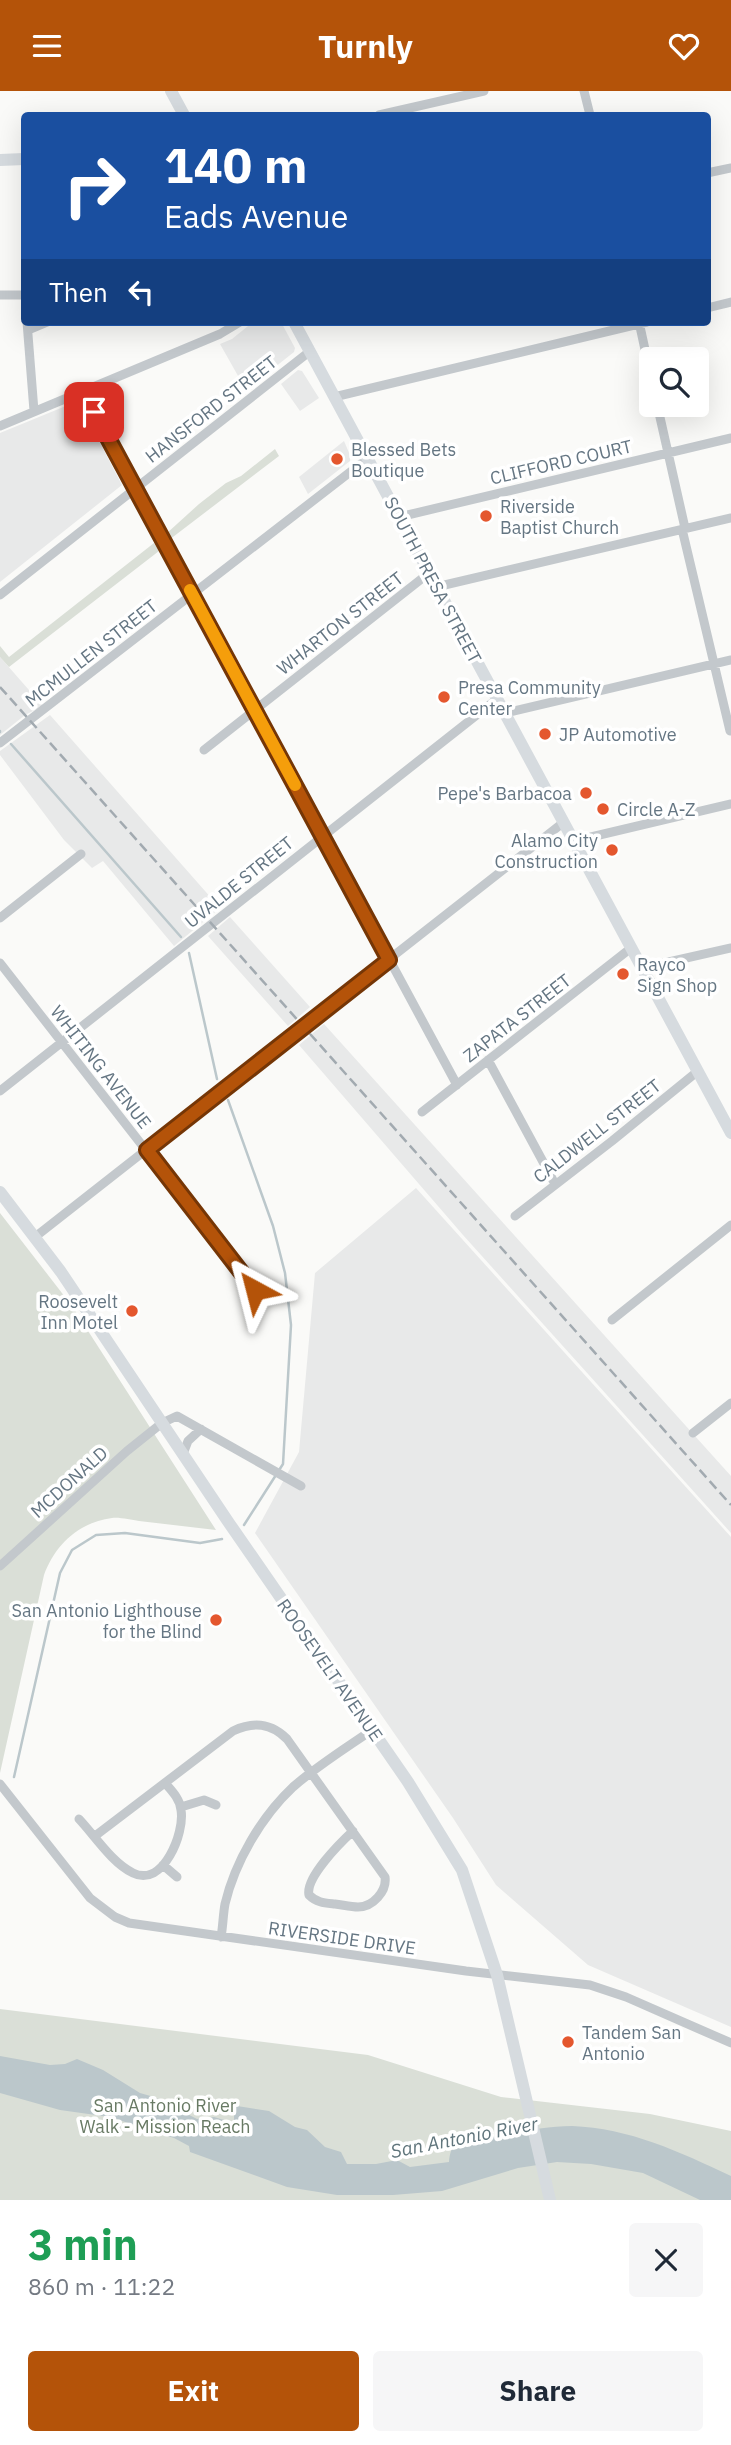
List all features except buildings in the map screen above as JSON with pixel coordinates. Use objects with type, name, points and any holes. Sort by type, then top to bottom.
[{"type":"main road","points":[[169,92],[182,112]]},
{"type":"main road","points":[[0,160],[21,159]]},
{"type":"main road","name":"SOUTH PRESA STREET","points":[[296,326],[698,1071],[725,1109],[731,1133]]},
{"type":"main road","name":"ROOSEVELT AVENUE","points":[[0,1192],[61,1272],[372,1730],[463,1870],[497,1975],[550,2200]]},
{"type":"street","points":[[392,112],[484,91]]},
{"type":"street","points":[[584,91],[589,112]]},
{"type":"street","points":[[711,172],[731,168]]},
{"type":"street","points":[[0,295],[21,295]]},
{"type":"street","points":[[711,307],[731,302]]},
{"type":"street","points":[[27,326],[34,411]]},
{"type":"street","points":[[0,426],[220,334],[233,326]]},
{"type":"street","points":[[334,397],[630,326]]},
{"type":"street","points":[[642,326],[646,347]]},
{"type":"street","name":"HANSFORD STREET","points":[[0,595],[309,352]]},
{"type":"street","points":[[83,391],[457,1085]]},
{"type":"street","points":[[660,417],[730,731]]},
{"type":"street","name":"CLIFFORD COURT","points":[[399,517],[731,438]]},
{"type":"street","name":"MCMULLEN STREET","points":[[0,743],[367,459]]},
{"type":"street","points":[[436,587],[731,518]]},
{"type":"street","name":"WHARTON STREET","points":[[204,750],[429,573]]},
{"type":"street","points":[[505,713],[731,660]]},
{"type":"street","name":"UVALDE STREET","points":[[0,1091],[497,699]]},
{"type":"street","points":[[574,841],[731,804]]},
{"type":"street","points":[[35,1237],[564,822]]},
{"type":"street","points":[[0,918],[81,854]]},
{"type":"street","points":[[642,968],[731,947]]},
{"type":"street","name":"ZAPATA STREET","points":[[422,1112],[631,948]]},
{"type":"street","name":"WHITING AVENUE","points":[[0,963],[255,1290]]},
{"type":"street","points":[[488,1060],[555,1184]]},
{"type":"street","name":"CALDWELL STREET","points":[[515,1216],[698,1071]]},
{"type":"street","points":[[611,1320],[731,1225]]},
{"type":"street","points":[[693,1433],[731,1403]]},
{"type":"street","points":[[162,1423],[177,1416],[302,1486]]},
{"type":"street","name":"MCDONALD","points":[[0,1566],[127,1451],[162,1423]]},
{"type":"street","points":[[183,1454],[188,1441],[201,1429]]},
{"type":"street","points":[[95,1836],[233,1731],[251,1724],[270,1726],[281,1732],[312,1773],[353,1831],[385,1877],[384,1889],[378,1898],[366,1906],[317,1901],[308,1891],[317,1872],[335,1848],[353,1831]]},
{"type":"street","points":[[221,1937],[225,1905],[245,1854],[275,1808],[293,1787],[372,1730]]},
{"type":"street","points":[[79,1819],[119,1864],[132,1873],[149,1875],[163,1865],[178,1835],[181,1807],[176,1796],[164,1783]]},
{"type":"street","name":"RIVERSIDE DRIVE","points":[[0,1784],[90,1898],[103,1909],[129,1923],[602,1988],[731,2043]]},
{"type":"street","points":[[181,1807],[204,1800],[216,1805]]},
{"type":"street","points":[[163,1865],[177,1877]]},
{"type":"shaded area","points":[[248,326],[283,326],[295,348],[294,352],[246,390],[220,344],[232,339]]},
{"type":"shaded area","points":[[298,370],[302,371],[319,398],[300,411],[281,384]]},
{"type":"shaded area","points":[[78,401],[122,485],[0,582],[0,433]]},
{"type":"shaded area","points":[[344,441],[350,461],[308,494],[299,477]]},
{"type":"shaded area","points":[[0,657],[43,706],[25,715],[0,735]]},
{"type":"shaded area","points":[[50,715],[220,908],[174,946],[103,861],[92,868],[64,840],[0,755],[0,751]]},
{"type":"shaded area","points":[[230,917],[310,1007],[288,1026],[208,936]]},
{"type":"shaded area","points":[[324,1024],[731,1476],[731,1533],[463,1235],[299,1045]]},
{"type":"shaded area","points":[[416,1188],[731,1537],[731,2027],[588,1965],[496,1885],[453,1818],[255,1533],[299,1452],[315,1273]]},
{"type":"shaded area","name":"San Antonio River","points":[[0,2056],[50,2065],[65,2064],[77,2059],[103,2070],[140,2093],[154,2097],[197,2119],[214,2117],[234,2123],[234,2115],[213,2107],[212,2102],[269,2111],[295,2127],[307,2130],[325,2147],[341,2152],[347,2164],[376,2164],[397,2160],[410,2167],[449,2162],[452,2149],[458,2141],[468,2137],[481,2139],[561,2126],[614,2131],[673,2150],[731,2176],[731,2200],[700,2200],[643,2173],[591,2164],[557,2162],[518,2168],[442,2191],[393,2195],[337,2195],[287,2187],[190,2152],[189,2146],[174,2138],[110,2117],[60,2110],[0,2093]]},
{"type":"green space","points":[[275,449],[279,456],[169,540],[166,534],[199,504]]},
{"type":"green space","points":[[154,543],[159,551],[9,667],[0,657],[0,646],[9,657]]},
{"type":"green space","points":[[0,1213],[72,1306],[216,1530],[112,1518],[89,1524],[62,1545],[44,1575],[0,1773]]},
{"type":"green space","name":"San Antonio River Walk - Mission Reach","points":[[0,2009],[368,2055],[501,2097],[650,2114],[731,2131],[731,2200],[0,2200]]},
{"type":"waterway","points":[[11,744],[181,937]]},
{"type":"waterway","points":[[189,953],[217,1079]]},
{"type":"waterway","points":[[228,1100],[273,1226],[285,1273],[291,1325],[283,1464],[244,1525]]},
{"type":"waterway","points":[[14,1777],[60,1573],[72,1550],[96,1535],[125,1533],[200,1543],[222,1539]]},
{"type":"railway","points":[[0,687],[731,1505]]},
{"type":"slow traffic","points":[[190,590],[295,785]]},
{"type":"place","name":"Blessed Bets Boutique","points":[[337,459]]},
{"type":"place","name":"Riverside Baptist Church","points":[[486,516]]},
{"type":"place","name":"Presa Community Center","points":[[444,697]]},
{"type":"place","name":"JP Automotive","points":[[545,734]]},
{"type":"place","name":"Pepe's Barbacoa","points":[[586,793]]},
{"type":"place","name":"Circle A-Z","points":[[603,809]]},
{"type":"place","name":"Alamo City Construction","points":[[612,850]]},
{"type":"place","name":"Rayco Sign Shop","points":[[623,974]]},
{"type":"place","name":"Roosevelt Inn Motel","points":[[132,1311]]},
{"type":"place","name":"San Antonio Lighthouse for the Blind","points":[[216,1620]]},
{"type":"place","name":"Tandem San Antonio","points":[[568,2042]]},
{"type":"route","points":[[94,412],[389,960],[147,1150],[255,1290]]}]
